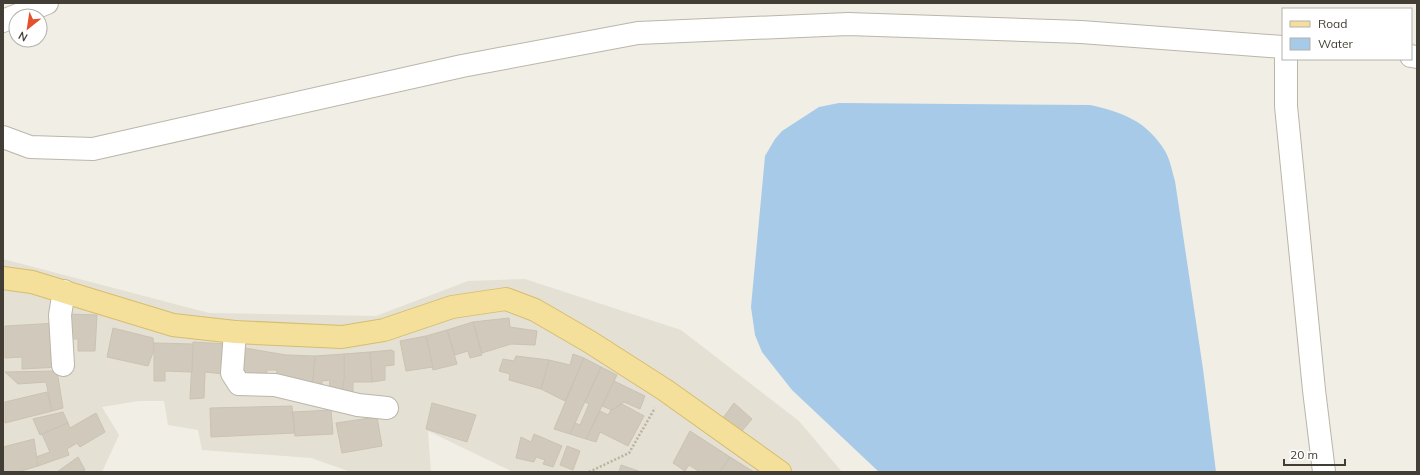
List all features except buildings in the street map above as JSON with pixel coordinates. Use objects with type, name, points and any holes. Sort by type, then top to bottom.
[{"type":"main road","points":[[3,278],[32,282],[173,325],[235,332],[342,338],[384,330],[452,307],[506,299],[535,310],[590,342],[665,390],[780,472]]},
{"type":"street","points":[[3,21],[47,3]]},
{"type":"street","points":[[3,137],[30,147],[93,149],[462,66],[638,33],[848,24],[1081,32],[1282,47]]},
{"type":"street","points":[[1286,60],[1286,106],[1314,390],[1324,472]]},
{"type":"street","points":[[3,278],[3,286]]},
{"type":"street","points":[[63,365],[60,315],[64,291]]},
{"type":"street","points":[[235,332],[232,373],[239,384],[275,385],[358,405],[387,408]]},
{"type":"path","points":[[589,472],[629,453],[665,390]]},
{"type":"shaded area","points":[[3,259],[209,313],[376,316],[468,281],[525,279],[681,330],[799,421],[842,472],[513,472],[428,431],[431,472],[351,472],[311,458],[202,450],[198,430],[168,425],[164,401],[139,401],[102,407],[119,435],[102,472],[3,472]]},
{"type":"water","points":[[839,103],[1090,105],[1113,111],[1133,119],[1150,132],[1167,154],[1175,181],[1203,369],[1216,472],[879,472],[792,390],[762,352],[755,335],[751,307],[765,156],[775,139],[782,131],[819,107]]}]
